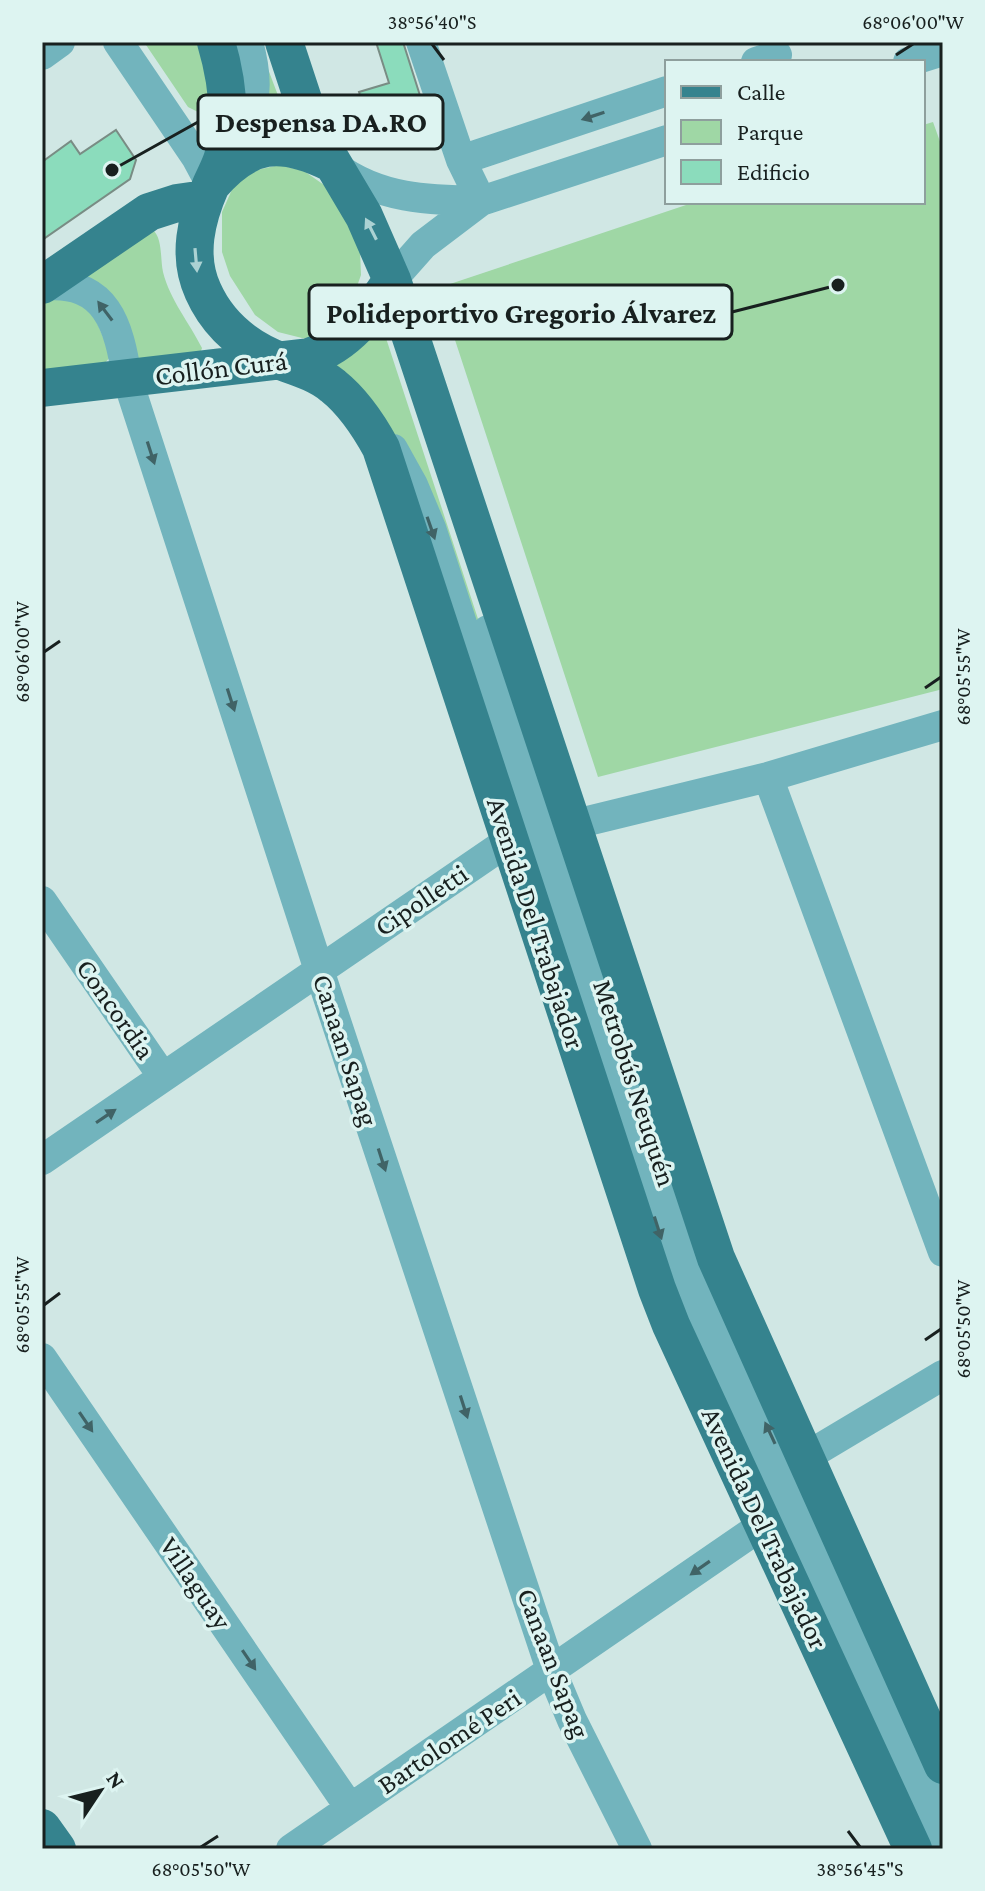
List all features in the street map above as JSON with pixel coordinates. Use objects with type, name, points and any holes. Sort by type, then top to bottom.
[{"type":"main road","name":"Avenida Del Trabajador","points":[[216,42],[226,82],[226,133],[197,226],[194,253],[203,292],[225,326],[238,339],[253,349],[320,377],[343,395],[374,435],[716,1258],[943,1765]]},
{"type":"main road","name":"Avenida Del Trabajador","points":[[284,42],[304,107],[331,163],[364,216],[409,328],[541,832],[652,1277],[671,1325],[913,1849]]},
{"type":"main road","name":"Collón Curá","points":[[213,181],[234,161],[265,147],[296,148],[331,163]]},
{"type":"main road","points":[[42,286],[149,212],[177,203],[213,181]]},
{"type":"main road","name":"Collón Curá","points":[[42,388],[309,357],[338,343],[364,318],[392,280]]},
{"type":"main road","points":[[42,1828],[57,1849]]},
{"type":"street","points":[[42,55],[60,42]]},
{"type":"street","points":[[118,42],[213,181],[245,130],[253,107],[254,71],[248,42]]},
{"type":"street","points":[[231,42],[240,100],[246,72],[240,42]]},
{"type":"street","points":[[268,42],[304,107]]},
{"type":"street","points":[[421,42],[461,160],[481,201]]},
{"type":"street","points":[[914,60],[943,50],[940,42]]},
{"type":"street","points":[[461,160],[665,92]]},
{"type":"street","name":"Collón Curá","points":[[392,280],[423,245],[481,201],[665,141]]},
{"type":"street","name":"Collón Curá","points":[[331,163],[351,178],[389,193],[410,198],[481,201]]},
{"type":"street","name":"Canaan Sapag","points":[[42,286],[56,284],[80,289],[100,303],[117,328],[127,378],[551,1670],[572,1720],[637,1849]]},
{"type":"street","name":"Cipolletti","points":[[42,1160],[319,970],[541,832],[768,777],[943,725]]},
{"type":"street","points":[[768,777],[943,1252]]},
{"type":"street","name":"Metrobús Neuquén","points":[[541,832],[701,1278],[943,1810]]},
{"type":"street","name":"Metrobús Neuquén","points":[[541,832],[678,1284],[936,1849]]},
{"type":"street","name":"Concordia","points":[[42,901],[163,1077]]},
{"type":"street","name":"Villaguay","points":[[42,1358],[350,1808]]},
{"type":"street","points":[[804,1458],[943,1375]]},
{"type":"street","name":"Bartolomé Peri","points":[[291,1849],[764,1524]]},
{"type":"green space","points":[[144,42],[205,42],[210,109],[202,114],[188,107]]},
{"type":"green space","points":[[260,48],[290,127],[274,126],[256,130]]},
{"type":"green space","points":[[933,122],[943,150],[943,689],[598,777],[438,288],[689,204],[925,204],[925,124]]},
{"type":"green space","points":[[279,165],[304,171],[327,187],[337,198],[360,250],[361,275],[349,309],[337,323],[306,339],[278,332],[255,315],[230,276],[222,252],[222,212],[234,185],[248,172]]},
{"type":"green space","points":[[152,229],[160,243],[163,272],[170,292],[202,348],[201,351],[141,363],[84,273]]},
{"type":"green space","points":[[54,296],[90,306],[111,356],[104,364],[42,375],[42,303]]},
{"type":"green space","points":[[377,328],[384,332],[537,799],[336,369],[335,361]]},
{"type":"building","points":[[376,42],[403,42],[423,105],[369,123],[359,92],[389,83]]},
{"type":"building","points":[[116,130],[136,160],[130,179],[42,240],[42,162],[71,141],[80,154]]},
{"type":"place","name":"Despensa DA.RO","points":[[112,170]]},
{"type":"place","name":"Polideportivo Gregorio Álvarez","points":[[838,285]]}]
